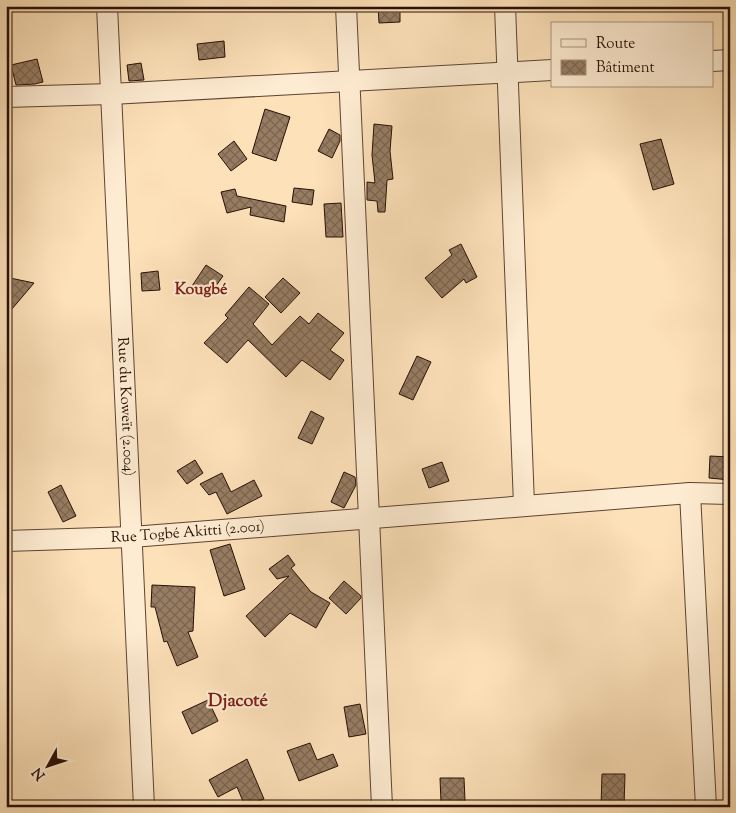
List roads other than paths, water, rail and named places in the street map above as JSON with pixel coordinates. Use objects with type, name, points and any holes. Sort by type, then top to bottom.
[{"type":"street","name":"Rue du Koweït (2.004)","points":[[107,6],[144,807]]},
{"type":"street","points":[[346,6],[382,807]]},
{"type":"street","points":[[505,6],[524,505]]},
{"type":"street","points":[[714,61],[730,60]]},
{"type":"street","points":[[6,97],[111,94],[551,70]]},
{"type":"street","points":[[690,492],[706,807]]},
{"type":"street","name":"Rue Togbé Akitti (2.001)","points":[[6,541],[132,537],[690,492],[730,494]]},
{"type":"district","name":"Kougbé","points":[[201,290]]},
{"type":"district","name":"Djacoté","points":[[238,702]]}]
